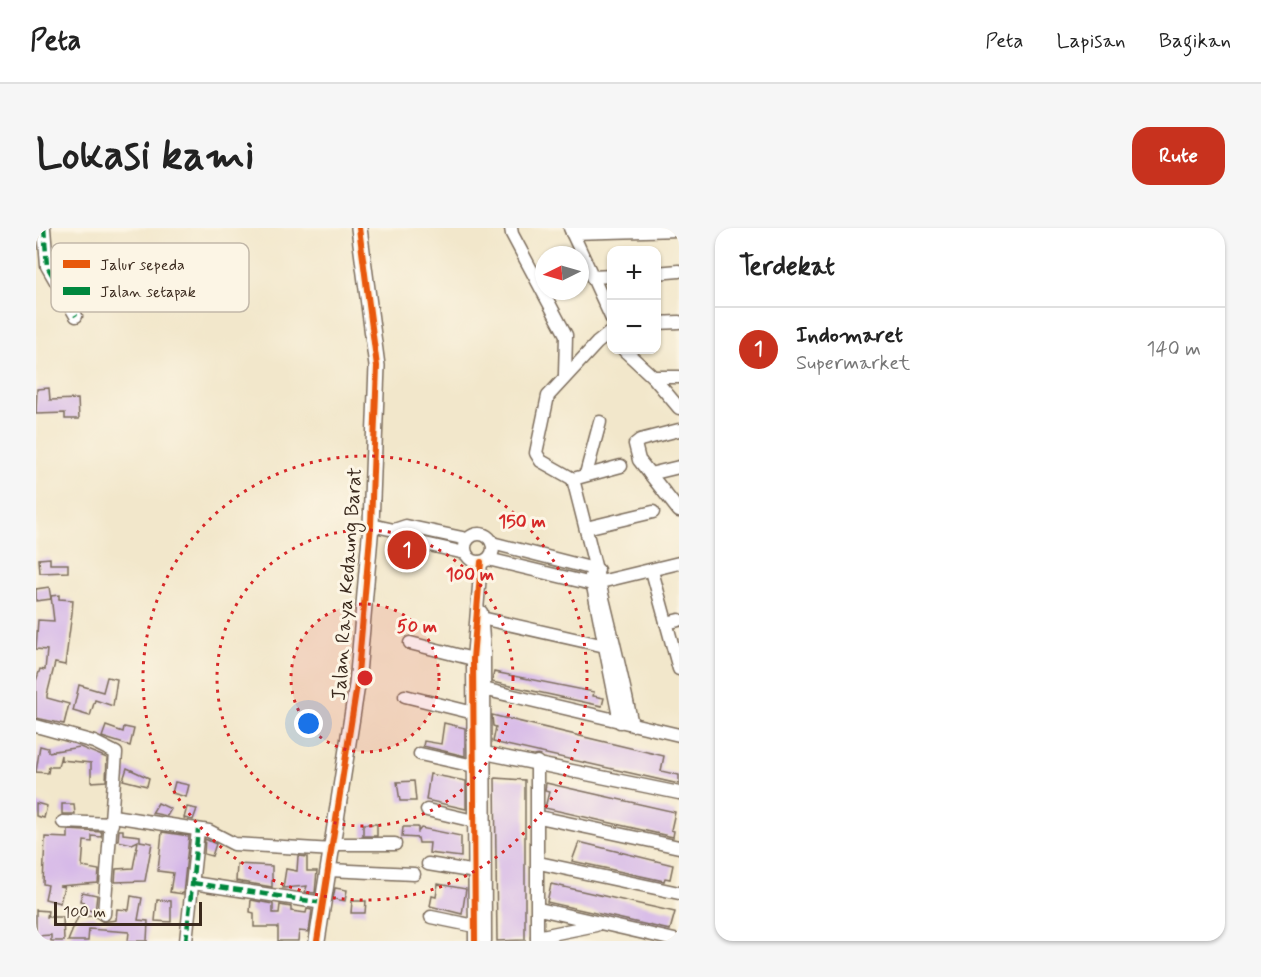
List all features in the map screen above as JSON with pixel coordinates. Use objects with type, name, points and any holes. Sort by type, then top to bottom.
[{"type":"street","points":[[44,228],[47,266],[51,273]]},
{"type":"street","name":"Jalan Raya Kedaung Barat","points":[[317,941],[357,685],[370,525],[377,366],[359,228]]},
{"type":"street","points":[[511,228],[512,234],[567,335],[560,381]]},
{"type":"street","points":[[607,308],[571,230],[679,230]]},
{"type":"street","points":[[661,273],[679,271]]},
{"type":"street","points":[[592,277],[607,276]]},
{"type":"street","points":[[74,312],[76,316]]},
{"type":"street","points":[[661,323],[679,322]]},
{"type":"street","points":[[607,337],[560,381],[548,396],[536,453],[541,461],[573,479],[632,725]]},
{"type":"street","points":[[628,354],[653,377],[679,408]]},
{"type":"street","points":[[653,377],[679,377]]},
{"type":"street","points":[[586,474],[600,422]]},
{"type":"street","points":[[679,430],[640,440],[635,444],[639,460],[679,510]]},
{"type":"street","points":[[573,479],[621,466]]},
{"type":"street","points":[[650,474],[679,467]]},
{"type":"street","points":[[586,528],[653,512]]},
{"type":"street","points":[[370,525],[394,530],[407,540],[465,554],[472,561],[485,561],[597,583],[679,563]]},
{"type":"street","points":[[394,530],[406,526],[467,539],[481,534],[492,543],[572,564],[593,566]]},
{"type":"street","points":[[465,554],[467,539]]},
{"type":"street","points":[[476,941],[479,872],[479,603],[485,561],[492,554],[492,543]]},
{"type":"street","points":[[570,579],[572,564]]},
{"type":"street","points":[[652,571],[679,669]]},
{"type":"street","points":[[597,583],[605,646],[620,722]]},
{"type":"street","points":[[479,618],[605,646]]},
{"type":"street","points":[[479,618],[473,659],[479,688],[474,713],[479,751],[474,766],[474,821],[485,941]]},
{"type":"street","points":[[666,623],[679,620]]},
{"type":"street","points":[[410,643],[473,659]]},
{"type":"street","points":[[479,688],[679,735]]},
{"type":"street","points":[[405,696],[474,713]]},
{"type":"street","points":[[36,726],[94,742],[116,753],[104,914]]},
{"type":"street","points":[[479,751],[679,793]]},
{"type":"street","points":[[420,754],[474,766]]},
{"type":"street","points":[[537,762],[539,817],[537,939],[600,924]]},
{"type":"street","points":[[427,810],[474,821]]},
{"type":"street","points":[[539,817],[679,847]]},
{"type":"street","points":[[63,822],[112,820],[209,831],[234,844],[333,847],[396,844]]},
{"type":"street","points":[[186,941],[198,830]]},
{"type":"street","points":[[539,863],[679,893]]},
{"type":"street","points":[[428,864],[479,872]]},
{"type":"street","points":[[329,870],[414,874]]},
{"type":"street","points":[[193,883],[323,903]]},
{"type":"street","points":[[539,909],[679,941]]},
{"type":"street","points":[[431,917],[476,926]]},
{"type":"building","points":[[49,388],[50,400],[78,399],[79,419],[65,419],[65,413],[36,414],[37,389]]},
{"type":"building","points":[[50,558],[50,564],[68,564],[68,572],[40,573],[39,559]]},
{"type":"building","points":[[49,587],[51,599],[36,601],[36,589]]},
{"type":"building","points":[[59,595],[59,599],[73,600],[72,613],[65,665],[55,663],[47,698],[69,704],[64,724],[36,718],[36,681],[40,669],[45,670],[47,650],[36,649],[38,620],[54,621],[51,596]]},
{"type":"building","points":[[494,672],[594,692],[593,696],[604,698],[602,706],[492,682]]},
{"type":"building","points":[[107,677],[117,679],[113,706],[95,700],[90,716],[73,711],[79,685],[103,692]]},
{"type":"building","points":[[492,715],[664,756],[661,771],[679,775],[679,784],[493,742],[496,727],[493,726]]},
{"type":"building","points":[[444,723],[465,728],[465,756],[423,746],[424,741],[441,744]]},
{"type":"building","points":[[106,726],[123,732],[124,727],[134,729],[130,746],[102,737]]},
{"type":"building","points":[[40,746],[48,748],[48,752],[80,747],[107,758],[106,781],[91,782],[91,763],[61,760],[61,755],[58,767],[49,767],[48,773],[36,772]]},
{"type":"building","points":[[127,768],[149,778],[147,786],[123,780]]},
{"type":"building","points":[[430,774],[466,781],[466,809],[426,800]]},
{"type":"building","points":[[495,778],[525,780],[525,940],[497,941]]},
{"type":"building","points":[[414,781],[416,801],[400,801],[397,782]]},
{"type":"building","points":[[175,782],[189,785],[186,797],[172,793]]},
{"type":"building","points":[[546,783],[675,812],[671,830],[674,831],[673,837],[545,808],[549,792],[545,791]]},
{"type":"building","points":[[36,803],[47,806],[44,818],[36,816]]},
{"type":"building","points":[[158,803],[171,809],[167,816],[152,813]]},
{"type":"building","points":[[62,804],[74,804],[75,814],[62,814]]},
{"type":"building","points":[[187,807],[197,809],[193,820],[184,818]]},
{"type":"building","points":[[363,824],[377,824],[377,836],[363,836]]},
{"type":"building","points":[[403,827],[418,827],[418,832],[421,828],[461,836],[461,857],[429,853],[430,843],[419,843],[418,838],[402,837]]},
{"type":"building","points":[[68,830],[102,832],[101,837],[92,836],[92,842],[84,841],[82,867],[99,870],[98,883],[59,886],[64,887],[60,903],[45,899],[48,885],[43,884],[45,837],[68,838]]},
{"type":"building","points":[[119,830],[123,830],[123,834],[140,836],[140,841],[152,843],[145,881],[115,882],[116,869],[133,868],[138,841],[132,844],[118,841]]},
{"type":"building","points":[[162,832],[189,836],[183,894],[170,892],[173,873],[158,871]]},
{"type":"building","points":[[205,839],[216,844],[212,856],[204,854]]},
{"type":"building","points":[[579,842],[673,865],[670,879],[665,878],[664,881],[572,861]]},
{"type":"building","points":[[298,856],[307,857],[307,871],[317,871],[315,893],[305,892],[307,886],[283,888],[286,869],[297,871]]},
{"type":"building","points":[[237,864],[272,866],[272,887],[236,881]]},
{"type":"building","points":[[438,884],[466,889],[462,914],[430,906],[432,896],[436,897]]},
{"type":"building","points":[[551,884],[675,912],[670,930],[547,902]]},
{"type":"building","points":[[335,888],[347,890],[345,901],[333,899]]},
{"type":"building","points":[[82,892],[97,895],[95,912],[82,908],[84,902],[80,901]]},
{"type":"building","points":[[131,896],[142,898],[138,920],[148,921],[147,941],[128,941],[129,932],[89,929],[88,941],[68,941],[78,917],[94,916],[103,922],[116,920],[117,909],[129,910]]},
{"type":"building","points":[[157,900],[171,901],[171,922],[155,921]]},
{"type":"building","points":[[251,900],[273,904],[273,913],[279,913],[280,905],[291,907],[291,911],[306,913],[307,909],[312,910],[309,932],[299,931],[298,941],[278,941],[278,927],[254,927],[254,913],[250,912]]},
{"type":"building","points":[[352,901],[366,901],[365,913],[351,913]]},
{"type":"building","points":[[36,910],[48,911],[47,917],[63,917],[64,941],[51,941],[51,935],[36,936]]},
{"type":"marked path","points":[[44,228],[47,266],[51,273]]},
{"type":"marked path","points":[[74,312],[76,316]]},
{"type":"marked path","points":[[186,941],[198,830]]},
{"type":"marked path","points":[[193,883],[323,903]]},
{"type":"cycle path","points":[[317,941],[357,685],[371,525],[377,366],[359,228]]},
{"type":"cycle path","points":[[475,941],[473,659],[481,562]]},
{"type":"place","name":"Indomaret","points":[[407,550]]}]
